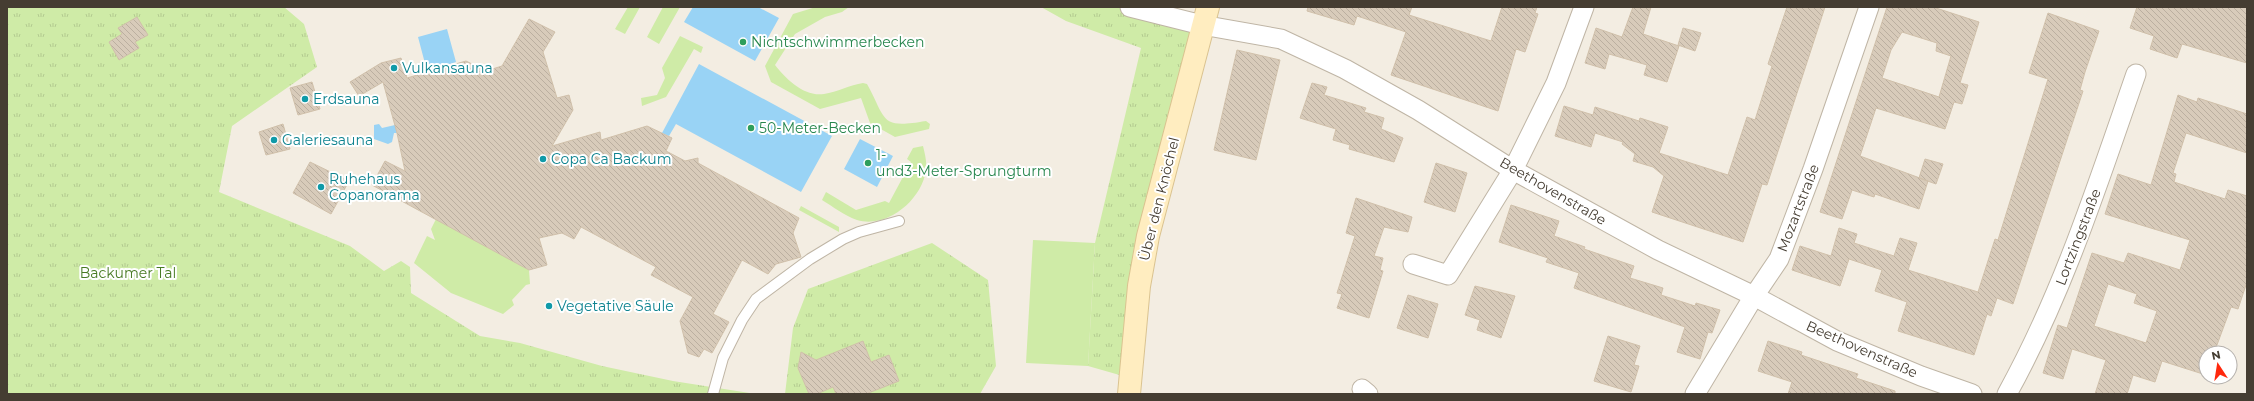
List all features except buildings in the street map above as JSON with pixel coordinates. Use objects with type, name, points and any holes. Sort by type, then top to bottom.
[{"type":"main road","name":"Über den Knöchel","points":[[1129,394],[1139,286],[1148,236],[1205,16]]},
{"type":"street","name":"Beethovenstraße","points":[[1130,7],[1205,16],[1281,39],[1345,69],[1418,110],[1513,170],[1658,250],[1754,296],[1837,341],[1921,376],[1972,394]]},
{"type":"street","points":[[1414,264],[1448,275],[1513,170],[1556,83],[1584,7]]},
{"type":"street","name":"Mozartstraße","points":[[1696,394],[1754,296],[1778,259],[1793,224],[1870,7]]},
{"type":"street","name":"Lortzingstraße","points":[[2007,394],[2032,347],[2083,226],[2136,74]]},
{"type":"lane","points":[[713,394],[723,358],[742,320],[756,299],[810,259],[843,239],[859,232],[899,222]]},
{"type":"green space","name":"Backumer Tal","points":[[7,7],[284,7],[304,24],[317,67],[232,126],[219,192],[350,246],[384,271],[401,261],[410,267],[411,293],[480,336],[520,343],[602,366],[673,381],[756,394],[7,394]]},
{"type":"green space","points":[[628,7],[640,7],[625,34],[615,29]]},
{"type":"green space","points":[[663,7],[680,7],[659,44],[647,37]]},
{"type":"green space","points":[[816,7],[849,7],[842,12],[825,17],[795,34],[775,65],[784,76],[803,90],[809,93],[817,94],[829,93],[863,83],[867,84],[886,119],[900,124],[926,121],[930,124],[929,129],[895,137],[870,123],[861,98],[820,109],[771,82],[765,66],[793,14]]},
{"type":"green space","points":[[1041,7],[1130,7],[1202,25],[1148,236],[1130,378],[1088,366],[1095,243],[1141,48],[1066,21]]},
{"type":"green space","points":[[680,36],[703,47],[701,53],[694,49],[666,97],[642,106],[641,98],[657,95],[665,78],[662,68]]},
{"type":"green space","points":[[923,146],[926,170],[918,192],[901,210],[891,216],[868,222],[857,220],[822,200],[826,192],[856,210],[885,201],[889,203],[911,162],[907,159],[913,148]]},
{"type":"green space","points":[[801,206],[839,227],[839,232],[799,210]]},
{"type":"green space","points":[[436,219],[529,270],[530,284],[526,285],[512,300],[514,305],[503,314],[451,293],[414,263],[427,236],[435,240],[431,229]]},
{"type":"green space","points":[[1033,240],[1095,243],[1088,366],[1026,363]]},
{"type":"green space","points":[[932,243],[988,280],[996,366],[980,394],[785,394],[793,328],[808,289]]},
{"type":"water","name":"Nichtschwimmerbecken","points":[[693,7],[758,7],[779,18],[755,61],[684,22]]},
{"type":"water","points":[[447,29],[456,62],[427,71],[418,37]]},
{"type":"water","name":"50-Meter-Becken","points":[[699,64],[832,136],[801,192],[676,124],[669,136],[662,133]]},
{"type":"water","points":[[379,124],[382,128],[395,125],[397,133],[394,133],[392,142],[388,144],[374,139],[374,125]]},
{"type":"water","name":"1- und3-Meter-Sprungturm","points":[[860,139],[893,156],[877,187],[844,169]]},
{"type":"place","name":"Nichtschwimmerbecken","points":[[743,42]]},
{"type":"place","name":"Vulkansauna","points":[[394,68]]},
{"type":"place","name":"Erdsauna","points":[[305,99]]},
{"type":"place","name":"50-Meter-Becken","points":[[751,128]]},
{"type":"place","name":"Galeriesauna","points":[[274,140]]},
{"type":"place","name":"Copa Ca Backum","points":[[543,159]]},
{"type":"place","name":"1- und3-Meter-Sprungturm","points":[[868,163]]},
{"type":"place","name":"Ruhehaus Copanorama","points":[[321,187]]},
{"type":"place","name":"Vegetative Säule","points":[[549,306]]}]
